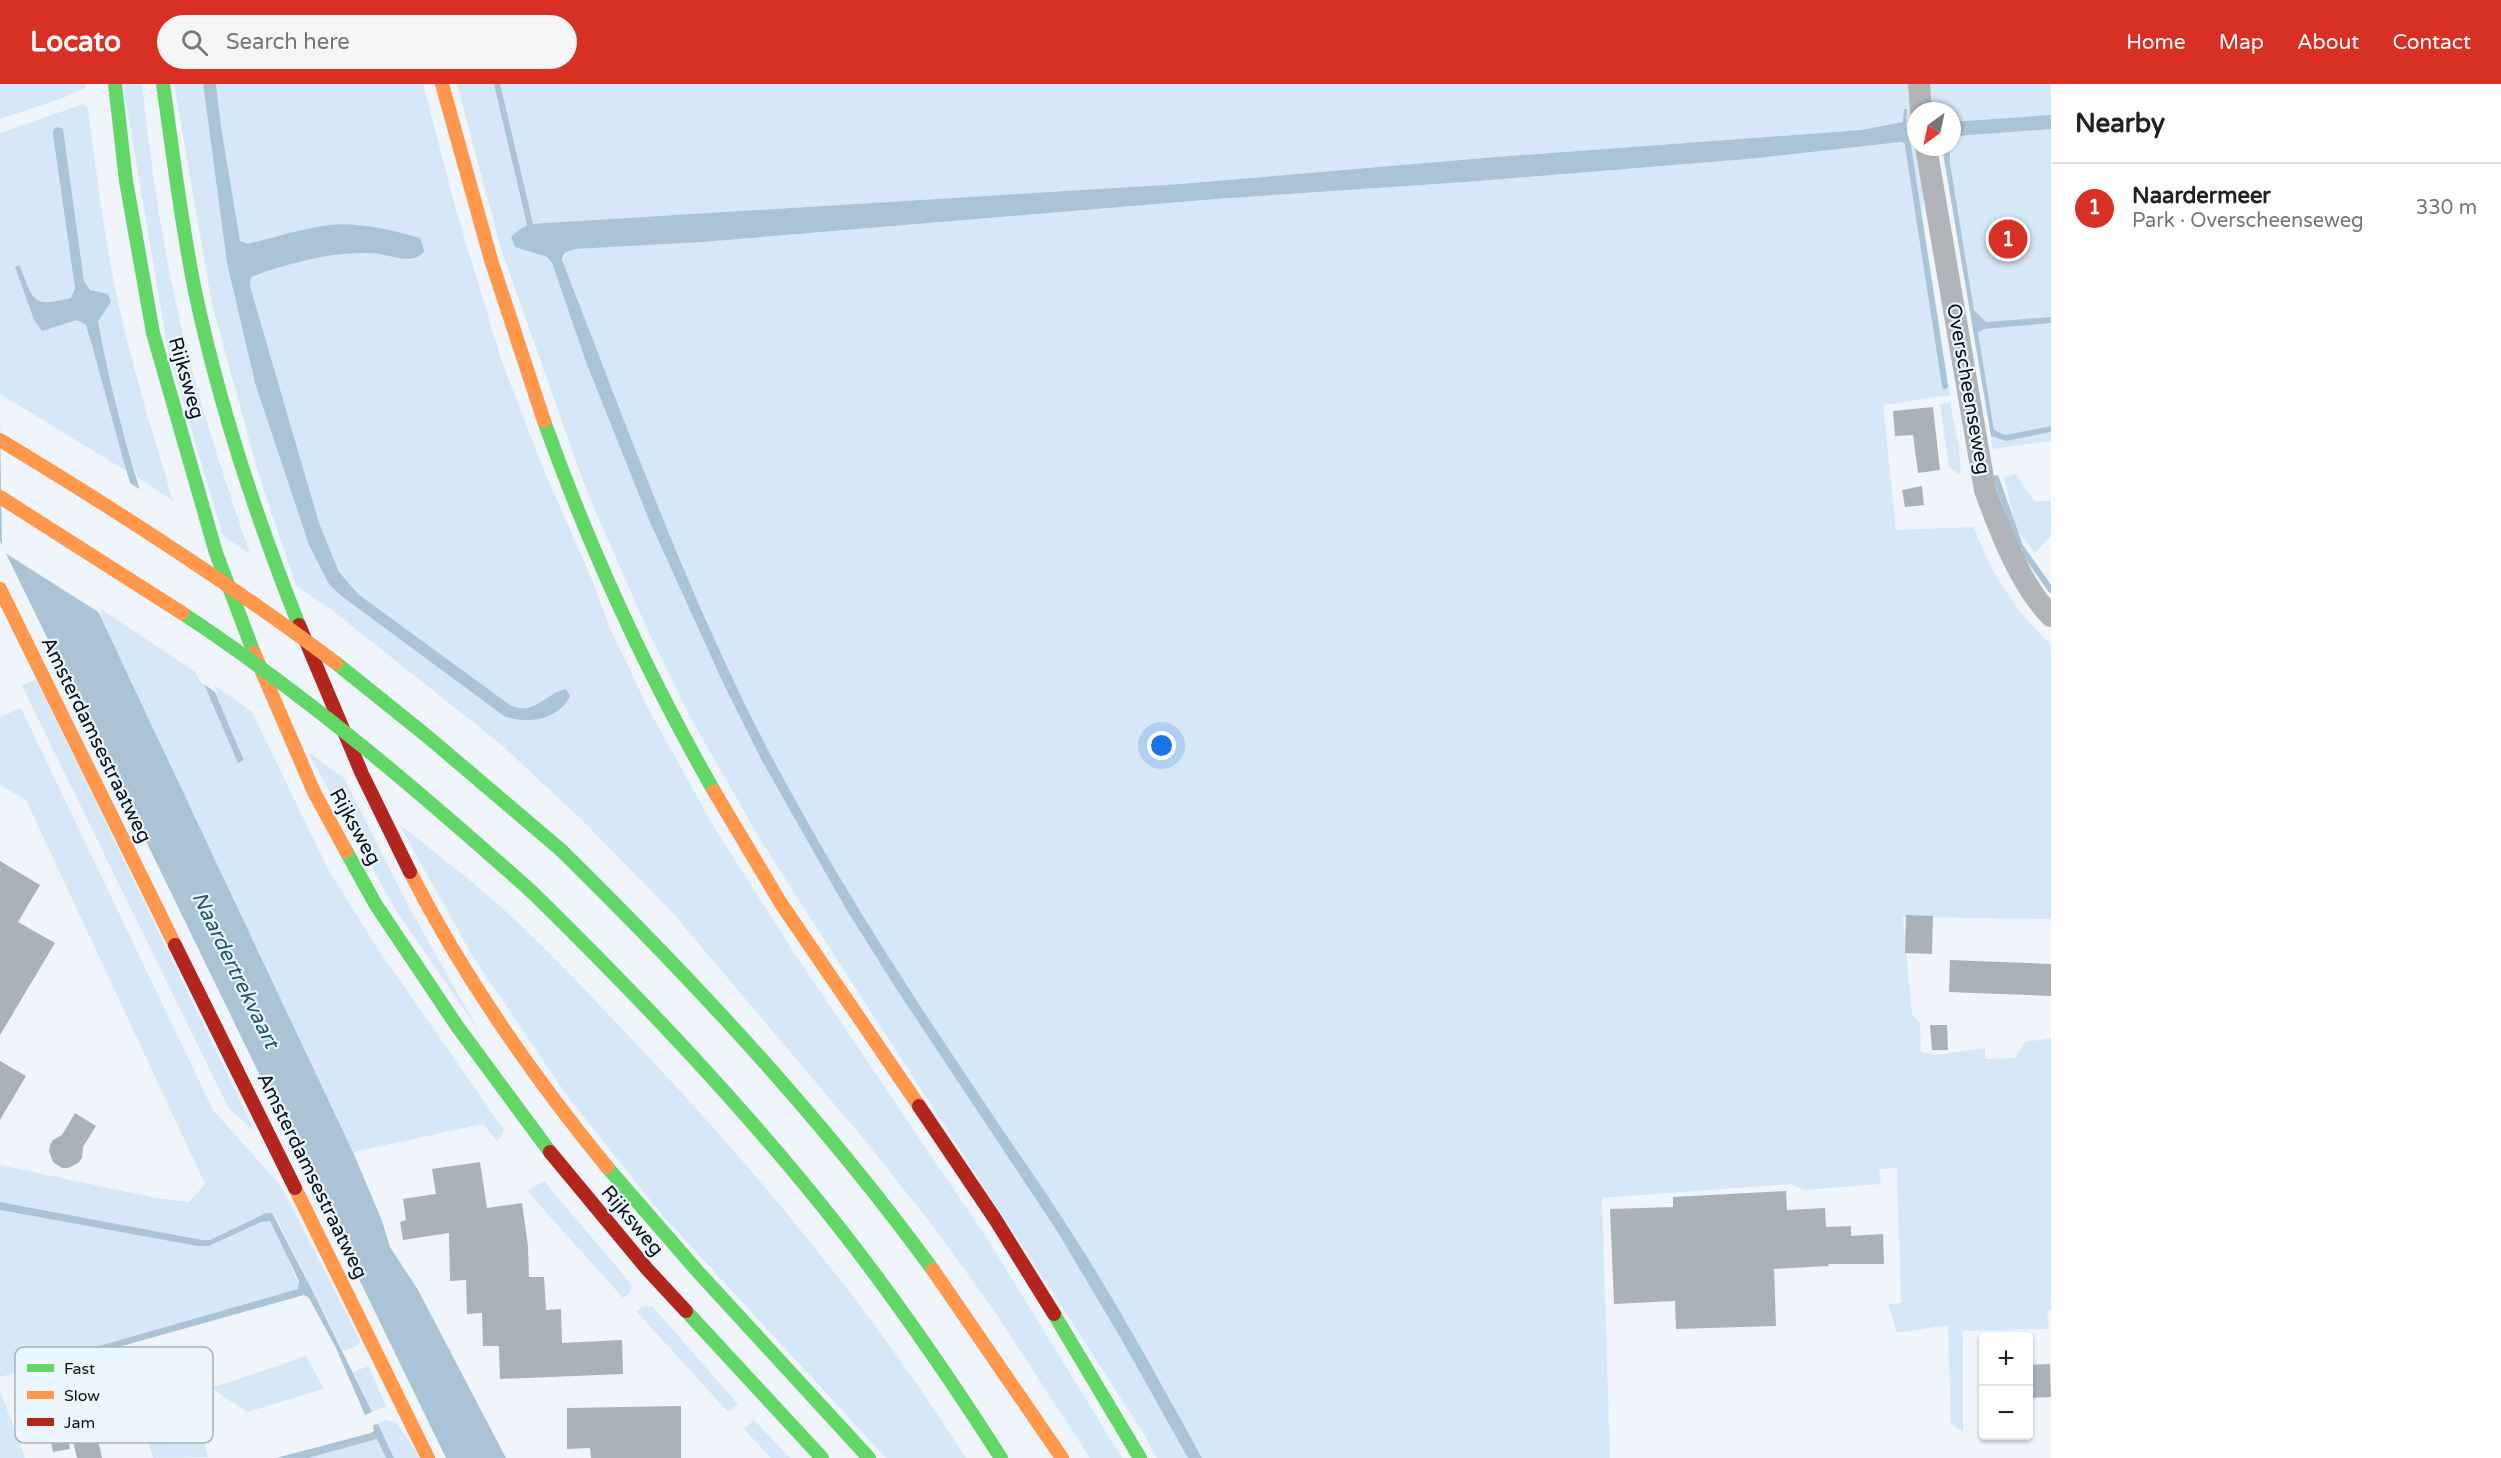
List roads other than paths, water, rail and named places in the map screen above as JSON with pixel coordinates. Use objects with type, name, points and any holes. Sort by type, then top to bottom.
[{"type":"main road","name":"Rijksweg","points":[[115,84],[126,181],[153,333],[216,553],[252,649],[314,792],[376,905],[457,1026],[538,1137],[647,1269],[822,1458]]},
{"type":"main road","points":[[163,84],[200,314],[235,444],[272,556],[323,686],[369,790],[416,884],[480,993],[549,1094],[630,1195],[684,1257],[869,1458]]},
{"type":"main road","points":[[442,84],[464,173],[514,338],[574,502],[614,601],[662,696],[716,796],[780,901],[1031,1275],[1140,1458]]},
{"type":"main road","points":[[0,440],[196,562],[298,634],[435,741],[561,850],[638,925],[728,1020],[828,1134],[951,1293],[1062,1458]]},
{"type":"main road","points":[[0,496],[196,622],[299,696],[414,789],[532,892],[708,1070],[791,1165],[904,1311],[1001,1458]]},
{"type":"main road","name":"Amsterdamsestraatweg","points":[[0,589],[428,1458]]},
{"type":"street","points":[[1919,84],[1920,102]]},
{"type":"street","name":"Overscheenseweg","points":[[1928,156],[1985,490],[2000,531],[2039,604],[2051,616]]},
{"type":"water","points":[[203,84],[216,84],[240,241],[248,244],[288,233],[340,224],[375,227],[398,232],[420,238],[423,245],[424,252],[412,258],[370,253],[339,254],[295,263],[251,277],[250,286],[319,523],[339,572],[358,594],[510,705],[519,708],[533,706],[566,689],[570,696],[558,711],[532,720],[504,716],[340,595],[329,584],[309,545],[255,383],[227,263]]},
{"type":"water","points":[[1904,109],[1907,109],[1907,144],[1901,142],[1748,159],[1216,199],[703,242],[575,249],[563,255],[562,260],[668,531],[696,598],[758,730],[814,833],[883,947],[1086,1255],[1120,1312],[1202,1458],[1188,1458],[1057,1231],[846,909],[762,761],[724,685],[649,520],[586,362],[552,263],[547,257],[515,247],[511,237],[530,224],[1180,184],[1496,157],[1861,130],[1903,122]]},
{"type":"water","points":[[2051,115],[2051,129],[1961,136],[1961,121]]},
{"type":"water","points":[[58,127],[63,129],[84,281],[90,290],[108,294],[111,302],[98,321],[123,434],[178,599],[244,760],[238,763],[151,548],[86,325],[77,320],[42,331],[34,320],[15,267],[19,265],[36,299],[48,302],[71,298],[75,288],[53,134],[54,129]]},
{"type":"water","points":[[1944,156],[1950,156],[1974,310],[1986,322],[2051,317],[2051,323],[1984,329],[1978,332],[1994,430],[2005,435],[2051,426],[2051,432],[2006,441],[1991,436]]},
{"type":"water","name":"Naardertrekvaart","points":[[0,421],[95,605],[353,1152],[382,1221],[390,1247],[418,1290],[506,1458],[446,1458],[0,541]]},
{"type":"water","points":[[0,1202],[202,1240],[210,1240],[266,1213],[272,1213],[372,1412],[365,1415],[336,1348],[309,1298],[304,1295],[119,1347],[95,1347],[298,1289],[299,1281],[270,1221],[261,1222],[209,1246],[197,1246],[0,1210]]},
{"type":"water","points":[[378,1424],[394,1458],[386,1458],[377,1439],[308,1458],[276,1458],[371,1433],[374,1431],[373,1425]]},
{"type":"waterway","points":[[497,84],[530,224]]},
{"type":"waterway","points":[[1910,156],[1945,386]]},
{"type":"waterway","points":[[1996,478],[2020,546],[2051,590]]},
{"type":"place","name":"Naardermeer","points":[[2008,239]]}]
